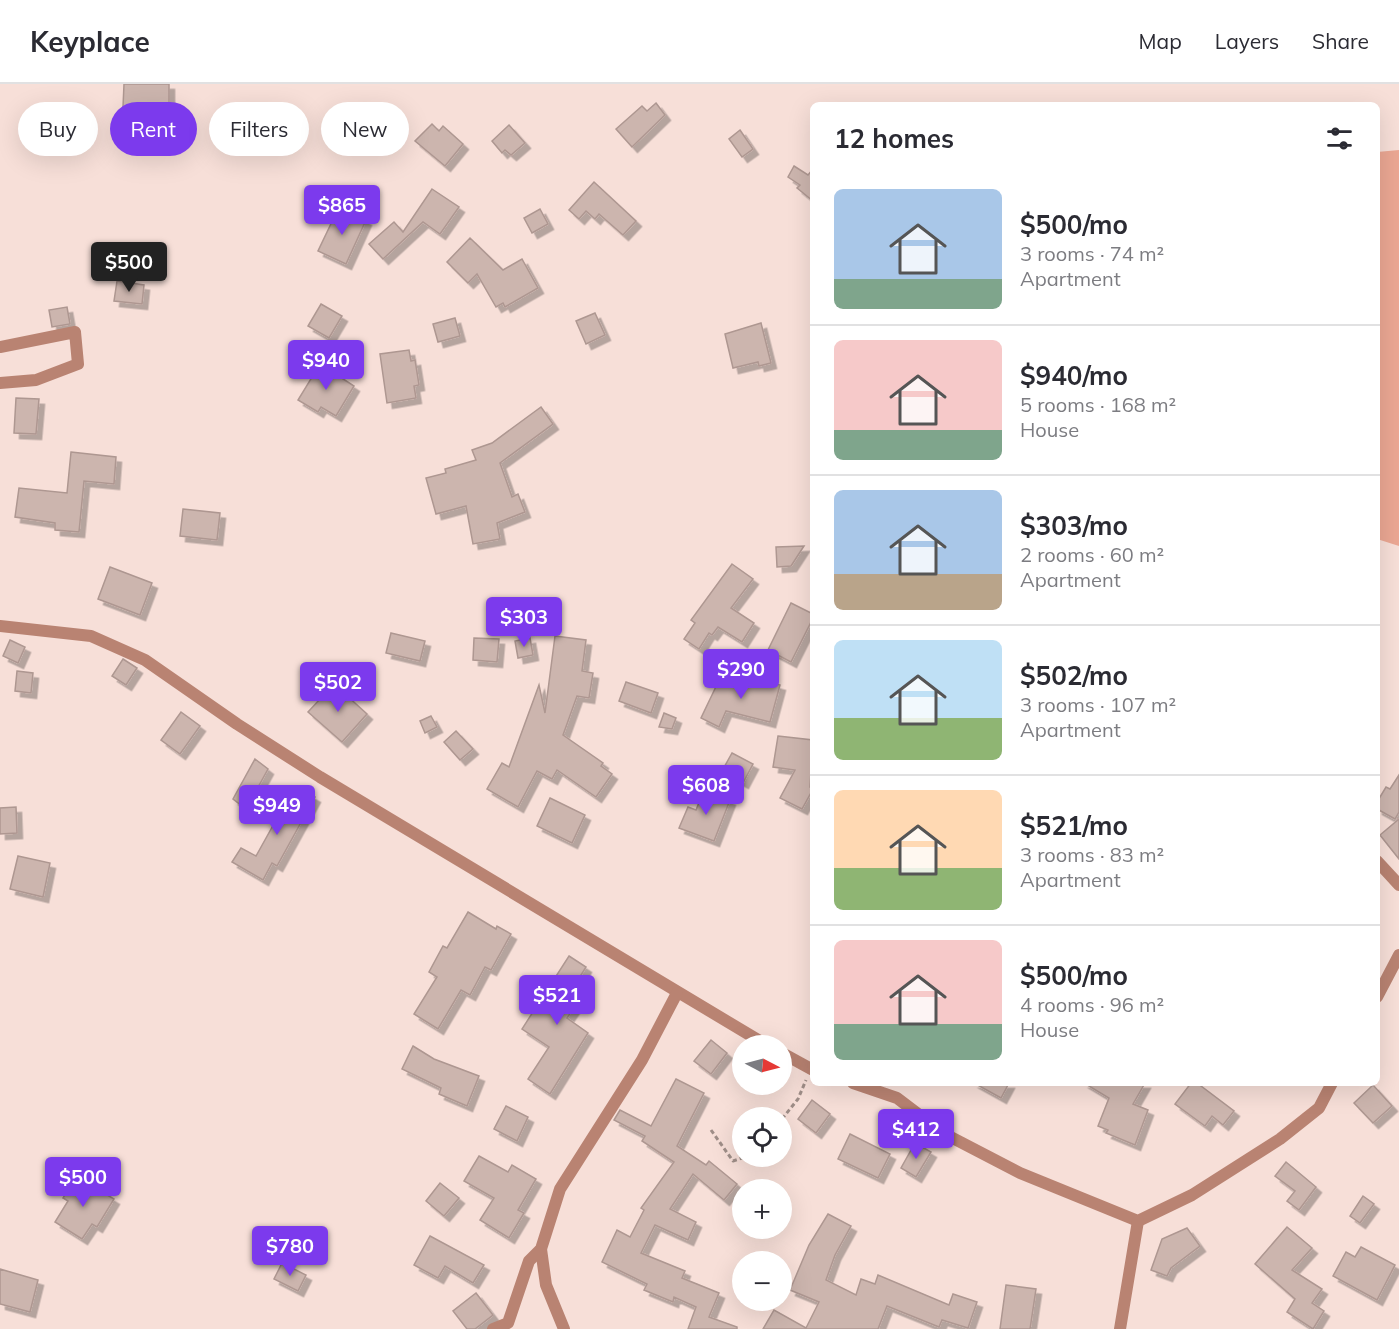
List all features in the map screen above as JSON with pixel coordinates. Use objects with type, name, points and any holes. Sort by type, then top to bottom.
[{"type":"street","points":[[0,347],[75,332],[78,364],[36,380],[0,383]]},
{"type":"street","points":[[0,626],[91,636],[145,660],[237,724],[320,777],[749,1035]]},
{"type":"street","points":[[1380,864],[1399,885]]},
{"type":"street","points":[[1380,991],[1399,955]]},
{"type":"street","points":[[564,1329],[546,1285],[541,1249],[560,1189],[642,1060],[677,993]]},
{"type":"street","points":[[792,1058],[810,1067]]},
{"type":"street","points":[[862,1086],[897,1098],[943,1133],[1020,1173],[1138,1221],[1192,1195],[1280,1138],[1319,1108],[1330,1086]]},
{"type":"street","points":[[1120,1329],[1138,1221]]},
{"type":"street","points":[[493,1329],[508,1323],[529,1261],[541,1249]]},
{"type":"path","points":[[792,1107],[798,1099],[810,1072]]},
{"type":"path","points":[[711,1130],[732,1158]]},
{"type":"shaded area","points":[[1399,150],[1399,546],[1380,540],[1380,152]]},
{"type":"building","points":[[124,84],[169,84],[169,102],[123,102]]},
{"type":"building","points":[[656,103],[665,115],[632,147],[616,129],[642,106],[647,111]]},
{"type":"building","points":[[432,124],[439,131],[443,126],[463,144],[445,166],[415,141]]},
{"type":"building","points":[[509,125],[525,143],[511,155],[505,150],[502,153],[492,141]]},
{"type":"building","points":[[740,130],[753,149],[742,157],[729,139]]},
{"type":"building","points":[[794,166],[808,175],[810,173],[810,199],[797,188],[800,185],[788,177]]},
{"type":"building","points":[[594,182],[636,221],[623,235],[599,214],[595,219],[586,211],[579,219],[569,210]]},
{"type":"building","points":[[432,189],[459,207],[440,234],[423,222],[383,259],[369,244],[394,222],[403,232]]},
{"type":"building","points":[[339,207],[366,220],[346,264],[318,251]]},
{"type":"building","points":[[540,209],[548,224],[532,233],[524,218]]},
{"type":"building","points":[[470,238],[503,270],[522,259],[538,288],[505,307],[503,303],[496,307],[477,274],[468,283],[447,262]]},
{"type":"building","points":[[117,281],[144,285],[142,304],[114,301]]},
{"type":"building","points":[[321,304],[342,316],[329,338],[308,326]]},
{"type":"building","points":[[67,307],[70,324],[52,327],[49,310]]},
{"type":"building","points":[[595,313],[605,335],[586,344],[576,321]]},
{"type":"building","points":[[455,318],[460,336],[438,342],[433,324]]},
{"type":"building","points":[[761,323],[771,363],[759,366],[758,362],[733,368],[725,334]]},
{"type":"building","points":[[409,350],[411,361],[415,360],[419,385],[414,386],[416,398],[387,403],[380,354]]},
{"type":"building","points":[[320,364],[354,386],[336,416],[321,407],[318,412],[298,400]]},
{"type":"building","points":[[16,398],[39,399],[36,434],[14,433]]},
{"type":"building","points":[[541,407],[553,424],[500,463],[512,497],[518,494],[525,512],[497,523],[500,539],[473,544],[466,506],[436,514],[426,478],[446,473],[445,469],[476,460],[472,450],[492,443]]},
{"type":"building","points":[[71,452],[116,457],[114,484],[84,481],[79,532],[55,530],[55,523],[15,517],[19,488],[67,493]]},
{"type":"building","points":[[183,509],[220,513],[217,540],[180,536]]},
{"type":"building","points":[[804,546],[791,566],[777,567],[776,547]]},
{"type":"building","points":[[732,564],[753,579],[731,608],[754,623],[742,642],[718,627],[712,635],[709,633],[699,649],[684,639],[695,623],[691,620]]},
{"type":"building","points":[[110,567],[152,583],[140,615],[98,599]]},
{"type":"building","points":[[791,603],[810,612],[810,624],[791,662],[768,650]]},
{"type":"building","points":[[391,633],[425,641],[420,661],[386,653]]},
{"type":"building","points":[[555,636],[586,640],[582,671],[593,673],[589,698],[577,696],[563,735],[603,763],[601,766],[612,774],[596,797],[557,770],[552,779],[537,771],[518,807],[487,789],[502,763],[509,767],[539,685],[545,713]]},
{"type":"building","points":[[474,638],[499,639],[497,662],[473,660]]},
{"type":"building","points":[[530,638],[533,655],[518,658],[515,641]]},
{"type":"building","points":[[10,640],[25,647],[18,663],[3,656]]},
{"type":"building","points":[[123,659],[137,668],[126,685],[112,676]]},
{"type":"building","points":[[17,671],[33,673],[31,693],[15,691]]},
{"type":"building","points":[[723,672],[755,687],[757,679],[780,685],[770,722],[726,711],[719,727],[701,718]]},
{"type":"building","points":[[626,682],[658,693],[651,713],[619,701]]},
{"type":"building","points":[[334,684],[367,714],[342,742],[308,712]]},
{"type":"building","points":[[181,712],[200,726],[180,754],[161,740]]},
{"type":"building","points":[[664,713],[676,718],[672,729],[659,727]]},
{"type":"building","points":[[431,716],[437,727],[425,733],[420,721]]},
{"type":"building","points":[[456,731],[473,749],[460,760],[444,742]]},
{"type":"building","points":[[778,736],[810,740],[810,794],[802,809],[780,798],[795,770],[773,767]]},
{"type":"building","points":[[732,753],[753,764],[743,783],[722,771]]},
{"type":"building","points":[[255,759],[268,769],[246,809],[233,799]]},
{"type":"building","points":[[1399,775],[1399,812],[1395,819],[1380,811],[1380,797],[1386,787],[1390,789]]},
{"type":"building","points":[[295,786],[315,797],[277,866],[272,863],[263,880],[232,862],[241,848],[256,856]]},
{"type":"building","points":[[704,790],[730,800],[714,841],[679,828],[688,807],[696,810]]},
{"type":"building","points":[[550,798],[585,815],[572,843],[537,826]]},
{"type":"building","points":[[16,807],[17,833],[0,834],[0,808]]},
{"type":"building","points":[[1399,819],[1399,859],[1380,835]]},
{"type":"building","points":[[18,856],[50,863],[43,897],[10,889]]},
{"type":"building","points":[[468,912],[496,929],[497,926],[511,934],[491,970],[485,967],[470,995],[461,990],[438,1029],[414,1014],[437,977],[429,972],[443,946],[447,948]]},
{"type":"building","points":[[569,956],[586,967],[571,991],[581,998],[567,1018],[588,1033],[550,1094],[528,1079],[549,1047],[522,1029]]},
{"type":"building","points":[[711,1040],[727,1053],[711,1074],[694,1061]]},
{"type":"building","points":[[413,1046],[434,1059],[479,1076],[467,1106],[439,1094],[441,1088],[402,1069]]},
{"type":"building","points":[[676,1079],[704,1093],[677,1146],[706,1165],[709,1161],[732,1180],[732,1190],[724,1200],[693,1174],[670,1209],[696,1222],[688,1240],[655,1225],[641,1253],[685,1271],[682,1278],[719,1293],[709,1317],[737,1327],[737,1329],[688,1329],[696,1307],[674,1297],[673,1302],[644,1290],[647,1284],[602,1262],[617,1230],[630,1237],[644,1210],[641,1208],[674,1162],[642,1141],[645,1136],[614,1120],[620,1110],[651,1126]]},
{"type":"building","points":[[979,1086],[1007,1086],[1001,1098]]},
{"type":"building","points":[[1089,1086],[1143,1086],[1133,1104],[1148,1110],[1135,1145],[1106,1133],[1108,1130],[1098,1126],[1109,1098]]},
{"type":"building","points":[[1189,1086],[1201,1086],[1234,1111],[1223,1125],[1212,1116],[1205,1126],[1175,1104]]},
{"type":"building","points":[[1374,1086],[1392,1106],[1373,1123],[1354,1103]]},
{"type":"building","points":[[812,1100],[830,1114],[816,1133],[798,1119]]},
{"type":"building","points":[[506,1106],[528,1117],[517,1141],[494,1129]]},
{"type":"building","points":[[850,1134],[890,1154],[878,1178],[838,1159]]},
{"type":"building","points":[[915,1143],[931,1152],[916,1177],[901,1168]]},
{"type":"building","points":[[479,1156],[508,1172],[512,1165],[536,1179],[518,1210],[524,1213],[509,1238],[480,1220],[494,1198],[464,1181]]},
{"type":"building","points":[[1286,1162],[1316,1187],[1299,1210],[1287,1201],[1295,1191],[1275,1176]]},
{"type":"building","points":[[76,1176],[114,1199],[97,1227],[92,1224],[82,1239],[55,1222],[68,1201],[63,1198]]},
{"type":"building","points":[[440,1183],[459,1198],[444,1216],[426,1201]]},
{"type":"building","points":[[1363,1196],[1374,1204],[1360,1223],[1350,1216]]},
{"type":"building","points":[[828,1214],[851,1226],[835,1255],[826,1280],[856,1295],[861,1279],[875,1284],[878,1275],[949,1305],[953,1294],[977,1302],[968,1328],[942,1320],[939,1327],[887,1306],[878,1329],[763,1329],[773,1311],[806,1328],[819,1302],[792,1291],[792,1285],[809,1245]]},
{"type":"building","points":[[1287,1227],[1312,1248],[1292,1270],[1322,1289],[1312,1303],[1324,1311],[1313,1329],[1287,1312],[1295,1299],[1255,1264]]},
{"type":"building","points":[[1187,1228],[1200,1246],[1171,1268],[1167,1276],[1151,1270],[1162,1239]]},
{"type":"building","points":[[430,1236],[484,1265],[473,1283],[445,1266],[438,1278],[414,1265]]},
{"type":"building","points":[[1361,1247],[1395,1265],[1377,1300],[1333,1276],[1346,1252],[1355,1257]]},
{"type":"building","points":[[282,1263],[306,1275],[298,1291],[274,1279]]},
{"type":"building","points":[[0,1269],[38,1280],[30,1312],[0,1304]]},
{"type":"building","points":[[1006,1285],[1036,1289],[1030,1329],[1000,1329]]},
{"type":"building","points":[[476,1293],[493,1315],[475,1329],[467,1329],[453,1311]]}]
